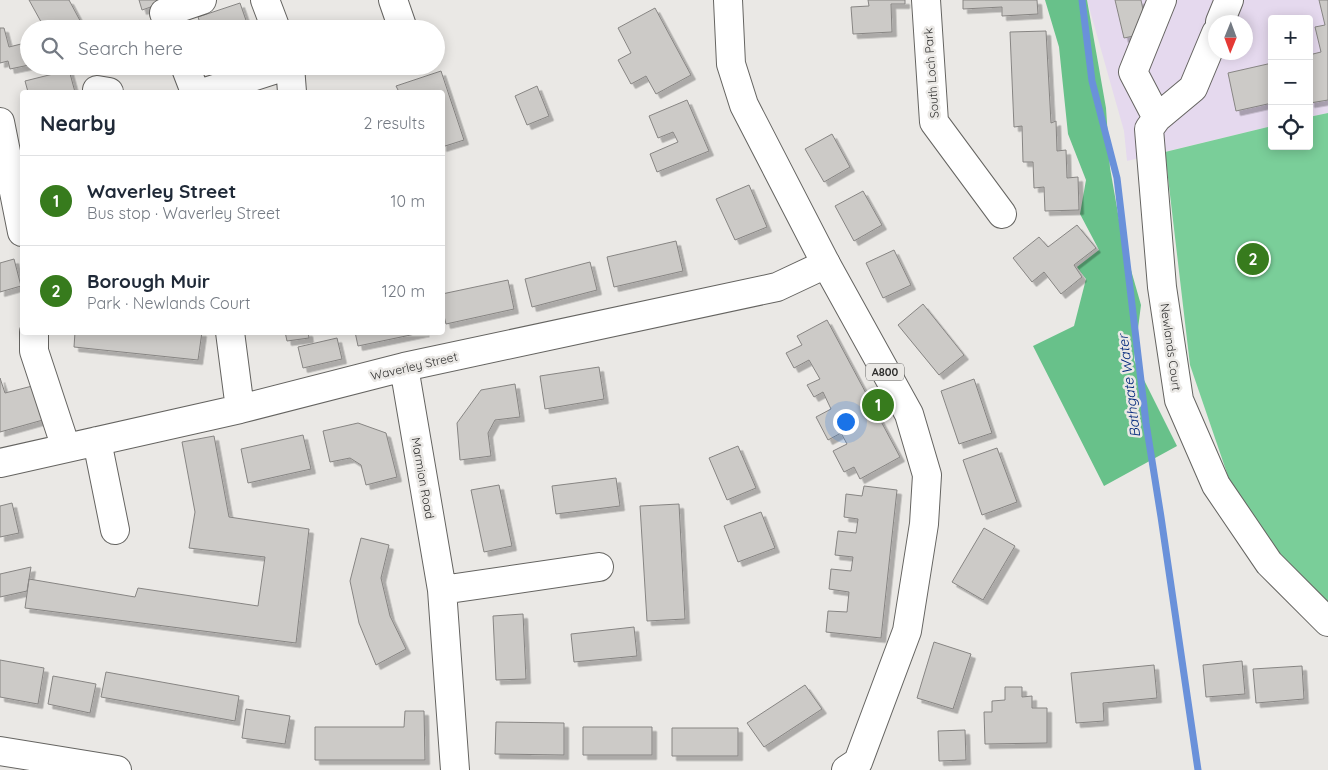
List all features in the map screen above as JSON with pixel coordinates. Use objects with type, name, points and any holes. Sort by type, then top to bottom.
[{"type":"street","points":[[167,20],[164,13],[202,0]]},
{"type":"street","points":[[265,0],[273,20]]},
{"type":"street","points":[[392,0],[400,20]]},
{"type":"street","name":"A800","points":[[725,0],[731,64],[744,105],[826,264],[908,414],[927,474],[924,524],[907,631],[859,767]]},
{"type":"street","name":"South Loch Park","points":[[926,0],[934,122],[1002,214]]},
{"type":"street","points":[[1158,118],[1133,72],[1162,0]]},
{"type":"street","points":[[1223,15],[1229,0]]},
{"type":"street","name":"Newlands Court","points":[[1208,53],[1194,88],[1158,118],[1148,129],[1162,287],[1179,400],[1216,485],[1269,563],[1328,622]]},
{"type":"street","points":[[188,75],[194,90]]},
{"type":"street","points":[[211,90],[258,75]]},
{"type":"street","points":[[291,75],[292,90]]},
{"type":"street","points":[[0,122],[20,222]]},
{"type":"street","name":"Waverley Street","points":[[0,463],[240,409],[404,367],[777,287],[826,264]]},
{"type":"street","points":[[34,335],[34,351],[66,448]]},
{"type":"street","points":[[230,335],[240,409]]},
{"type":"street","name":"Marmion Road","points":[[404,367],[442,590],[455,770]]},
{"type":"street","points":[[98,441],[115,530]]},
{"type":"street","points":[[442,590],[598,567]]},
{"type":"street","points":[[13,759],[116,770]]},
{"type":"shaded area","points":[[1087,0],[1328,0],[1328,113],[1313,116],[1313,15],[1268,15],[1268,127],[1127,161],[1124,131]]},
{"type":"green space","points":[[1045,0],[1087,0],[1106,108],[1110,168],[1123,242],[1141,305],[1134,360],[1177,446],[1104,486],[1033,346],[1074,326],[1086,279],[1077,267],[1099,250],[1080,214],[1086,180],[1068,134],[1059,47]]},
{"type":"green space","points":[[1328,113],[1328,602],[1242,517],[1190,365],[1165,152],[1268,127],[1268,150],[1313,150],[1313,116]]},
{"type":"building","points":[[29,0],[69,0],[80,20],[40,20]]},
{"type":"building","points":[[139,0],[171,0],[142,10]]},
{"type":"building","points":[[868,0],[905,0],[905,4],[891,4],[892,32],[853,34],[851,7],[869,6]]},
{"type":"building","points":[[963,0],[1037,0],[1038,14],[1002,16],[1002,7],[963,9]]},
{"type":"building","points":[[1115,0],[1141,0],[1148,33],[1124,38]]},
{"type":"building","points":[[1319,0],[1328,0],[1328,100],[1313,102],[1313,54],[1321,52],[1315,27],[1325,25]]},
{"type":"building","points":[[240,3],[246,20],[199,20],[198,17]]},
{"type":"building","points":[[655,8],[691,75],[656,94],[646,76],[631,84],[618,60],[631,53],[618,28]]},
{"type":"building","points":[[0,28],[4,28],[9,47],[20,44],[20,67],[10,69],[8,61],[0,63]]},
{"type":"building","points":[[1046,31],[1051,123],[1056,121],[1057,151],[1066,150],[1067,178],[1078,177],[1079,210],[1045,211],[1044,187],[1034,188],[1033,162],[1023,162],[1022,126],[1014,127],[1010,32]]},
{"type":"building","points":[[1268,64],[1268,104],[1236,111],[1228,73]]},
{"type":"building","points":[[49,75],[70,75],[74,90],[27,90],[25,81]]},
{"type":"building","points":[[218,75],[236,75],[220,81]]},
{"type":"building","points":[[429,75],[442,75],[464,140],[445,146],[445,90],[398,90],[396,86]]},
{"type":"building","points":[[537,86],[549,116],[527,125],[515,96]]},
{"type":"building","points":[[687,100],[709,151],[657,172],[650,154],[678,142],[673,132],[658,138],[649,116]]},
{"type":"building","points":[[832,134],[850,167],[824,182],[805,149]]},
{"type":"building","points":[[749,185],[767,227],[735,240],[716,199]]},
{"type":"building","points":[[863,191],[882,225],[854,241],[835,206]]},
{"type":"building","points":[[1077,225],[1096,248],[1074,265],[1082,277],[1061,294],[1044,272],[1032,282],[1013,258],[1039,237],[1048,247]]},
{"type":"building","points":[[676,241],[683,271],[614,287],[607,257]]},
{"type":"building","points":[[894,250],[911,285],[883,298],[866,263]]},
{"type":"building","points":[[14,259],[20,286],[0,292],[0,263]]},
{"type":"building","points":[[590,262],[597,290],[532,307],[525,279]]},
{"type":"building","points":[[508,280],[514,309],[446,324],[445,293]]},
{"type":"building","points":[[923,304],[964,355],[939,375],[898,325]]},
{"type":"building","points":[[827,320],[900,457],[860,479],[854,467],[844,472],[833,451],[847,444],[841,433],[828,440],[816,417],[831,409],[823,392],[814,397],[807,385],[820,379],[809,360],[794,368],[786,353],[802,345],[797,336]]},
{"type":"building","points":[[75,335],[202,335],[198,360],[74,347]]},
{"type":"building","points":[[286,335],[308,335],[309,338],[287,341]]},
{"type":"building","points":[[356,335],[411,335],[358,346]]},
{"type":"building","points":[[337,338],[342,359],[303,368],[298,347]]},
{"type":"building","points":[[599,367],[604,399],[545,409],[540,376]]},
{"type":"building","points":[[0,378],[5,393],[40,384],[50,418],[0,432]]},
{"type":"building","points":[[974,379],[992,433],[959,444],[941,391]]},
{"type":"building","points":[[515,384],[520,417],[495,420],[488,433],[491,456],[460,460],[457,423],[481,390]]},
{"type":"building","points":[[358,423],[386,433],[397,477],[366,485],[361,465],[350,458],[330,462],[323,431]]},
{"type":"building","points":[[303,435],[311,469],[248,483],[241,449]]},
{"type":"building","points":[[214,436],[229,517],[309,529],[296,643],[25,608],[29,579],[135,597],[138,588],[258,606],[265,557],[189,548],[195,512],[182,442]]},
{"type":"building","points":[[738,446],[756,488],[727,500],[709,458]]},
{"type":"building","points":[[997,448],[1017,502],[982,515],[963,460]]},
{"type":"building","points":[[616,478],[620,506],[556,514],[552,486]]},
{"type":"building","points":[[499,485],[512,546],[484,552],[471,490]]},
{"type":"building","points":[[864,486],[897,490],[881,638],[826,632],[828,611],[847,612],[849,592],[829,589],[831,569],[851,571],[853,557],[835,555],[838,531],[856,533],[858,519],[844,517],[846,494],[862,496]]},
{"type":"building","points":[[12,503],[19,533],[0,537],[0,506]]},
{"type":"building","points":[[679,504],[685,619],[647,621],[640,506]]},
{"type":"building","points":[[761,512],[775,548],[738,562],[724,526]]},
{"type":"building","points":[[984,528],[1015,546],[983,600],[952,582]]},
{"type":"building","points":[[361,538],[389,545],[381,578],[390,616],[406,649],[376,665],[359,623],[350,581]]},
{"type":"building","points":[[31,567],[27,591],[0,597],[0,574]]},
{"type":"building","points":[[523,614],[526,679],[496,680],[493,616]]},
{"type":"building","points":[[634,627],[637,656],[574,662],[571,634]]},
{"type":"building","points":[[934,642],[971,654],[953,709],[917,698]]},
{"type":"building","points":[[0,660],[44,668],[38,704],[0,697]]},
{"type":"building","points":[[1242,661],[1245,694],[1206,697],[1203,665]]},
{"type":"building","points":[[1154,665],[1157,698],[1103,703],[1104,721],[1076,723],[1071,673]]},
{"type":"building","points":[[1302,666],[1304,699],[1256,703],[1253,669]]},
{"type":"building","points":[[106,672],[239,696],[235,721],[101,697]]},
{"type":"building","points":[[53,676],[96,684],[90,713],[48,704]]},
{"type":"building","points":[[805,685],[822,709],[764,747],[747,723]]},
{"type":"building","points":[[1005,687],[1022,687],[1022,697],[1032,696],[1032,708],[1047,708],[1047,743],[985,744],[984,712],[992,712],[992,701],[1005,700]]},
{"type":"building","points":[[246,709],[290,716],[285,744],[242,738]]},
{"type":"building","points":[[405,711],[424,711],[425,760],[315,760],[315,727],[404,727]]},
{"type":"building","points":[[496,722],[564,723],[564,755],[495,754]]},
{"type":"building","points":[[583,727],[652,727],[652,755],[583,755]]},
{"type":"building","points":[[672,728],[738,728],[738,756],[672,756]]},
{"type":"building","points":[[965,730],[966,760],[939,761],[938,731]]},
{"type":"waterway","name":"Bathgate Water","points":[[1082,0],[1092,81],[1117,178],[1146,423],[1198,770]]},
{"type":"place","name":"Borough Muir","points":[[1253,259]]},
{"type":"place","name":"Waverley Street","points":[[878,405]]}]
